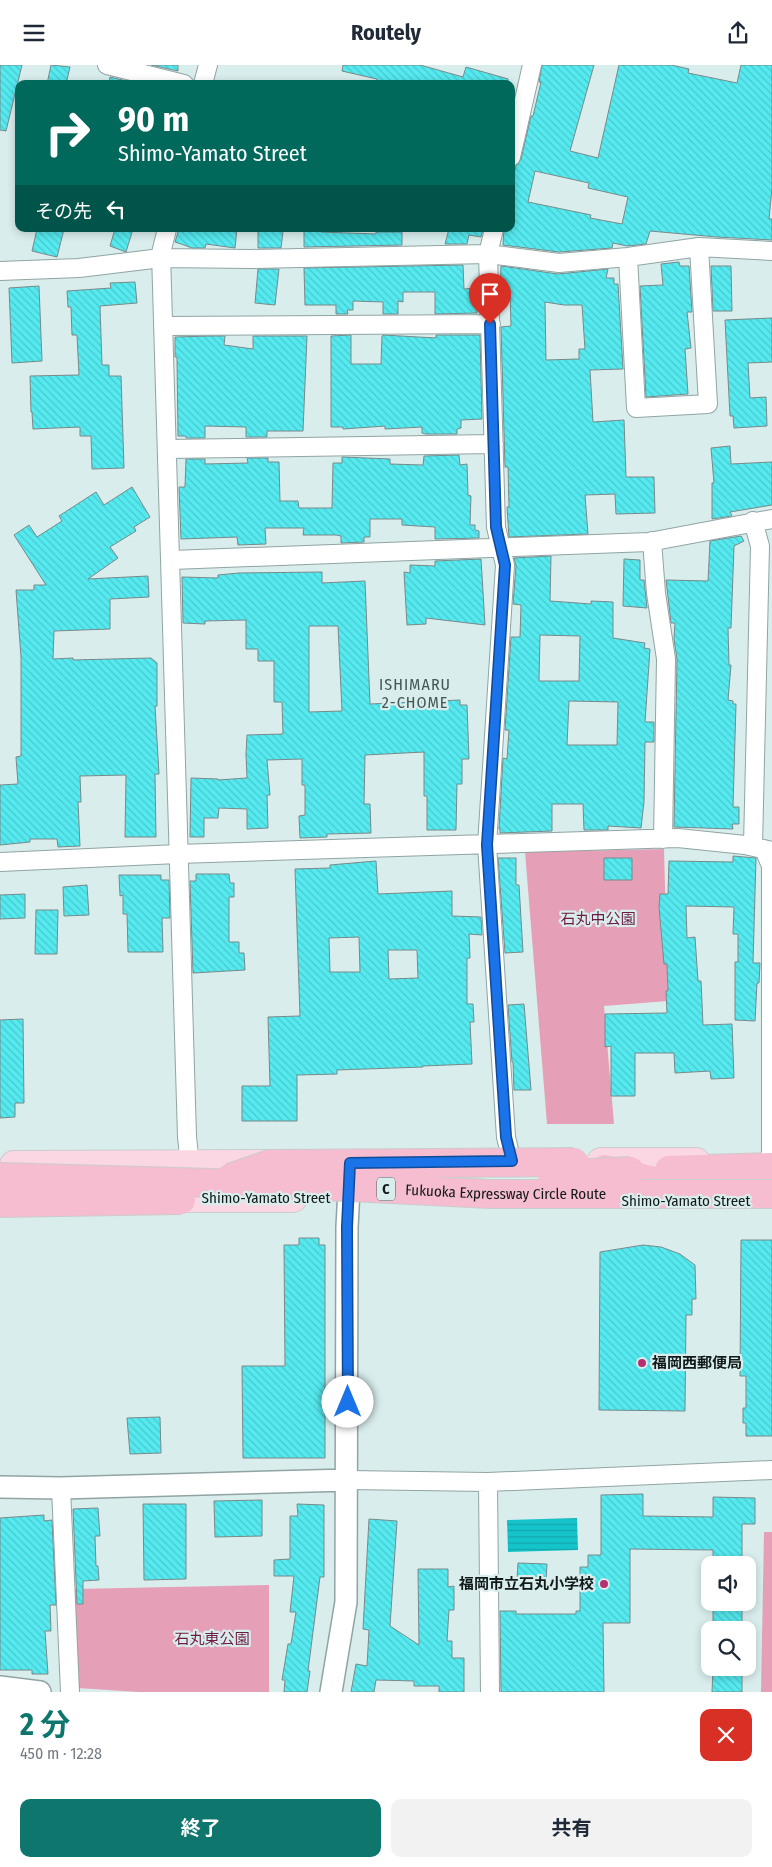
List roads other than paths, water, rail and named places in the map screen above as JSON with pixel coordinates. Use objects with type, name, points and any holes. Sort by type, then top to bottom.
[{"type":"highway","points":[[163,1200],[270,1165],[574,1162],[660,1182],[772,1182]]},
{"type":"highway","points":[[350,1183],[772,1167]]},
{"type":"highway","name":"Fukuoka Expressway Circle Route","points":[[0,1177],[350,1183],[490,1194],[772,1194]]},
{"type":"highway","name":"Fukuoka Expressway Circle Route","points":[[0,1203],[350,1197],[772,1200]]},
{"type":"main road","name":"Shimo-Yamato Street","points":[[0,1198],[350,1183],[512,1161],[772,1162]]},
{"type":"main road","name":"Shimo-Yamato Street","points":[[0,1165],[190,1164],[350,1183],[772,1200]]},
{"type":"street","points":[[107,65],[168,80]]},
{"type":"street","points":[[204,80],[208,65]]},
{"type":"street","points":[[515,139],[532,65]]},
{"type":"street","points":[[166,232],[161,259],[172,560],[178,854],[187,1137],[190,1164]]},
{"type":"street","points":[[493,232],[488,254],[496,527],[505,565],[487,845],[506,1137],[512,1161]]},
{"type":"street","points":[[0,271],[79,268],[161,259],[488,254],[560,263],[628,257],[699,247],[772,251]]},
{"type":"street","points":[[628,257],[636,408],[708,404],[699,247]]},
{"type":"street","points":[[163,326],[490,324]]},
{"type":"street","points":[[168,449],[494,444]]},
{"type":"street","points":[[172,560],[652,541],[772,519]]},
{"type":"street","points":[[753,521],[760,546],[763,849],[771,866],[772,1162]]},
{"type":"street","points":[[652,541],[656,593],[666,659],[663,839]]},
{"type":"street","points":[[0,862],[178,854],[678,838],[763,849]]},
{"type":"street","points":[[331,1692],[346,1602],[350,1183]]},
{"type":"street","points":[[0,1487],[348,1480],[488,1482],[772,1470]]},
{"type":"street","points":[[488,1482],[490,1692]]},
{"type":"street","points":[[61,1487],[70,1692]]},
{"type":"street","points":[[0,1687],[40,1692]]},
{"type":"water","points":[[577,1518],[578,1550],[508,1552],[507,1520]]},
{"type":"place","name":"福岡西郵便局","points":[[642,1363]]},
{"type":"place","name":"福岡市立石丸小学校","points":[[604,1584]]},
{"type":"district","name":"ISHIMARU 2-CHOME","points":[[415,693]]},
{"type":"park label","name":"石丸中公園","points":[[598,919]]},
{"type":"park label","name":"石丸東公園","points":[[212,1639]]}]
